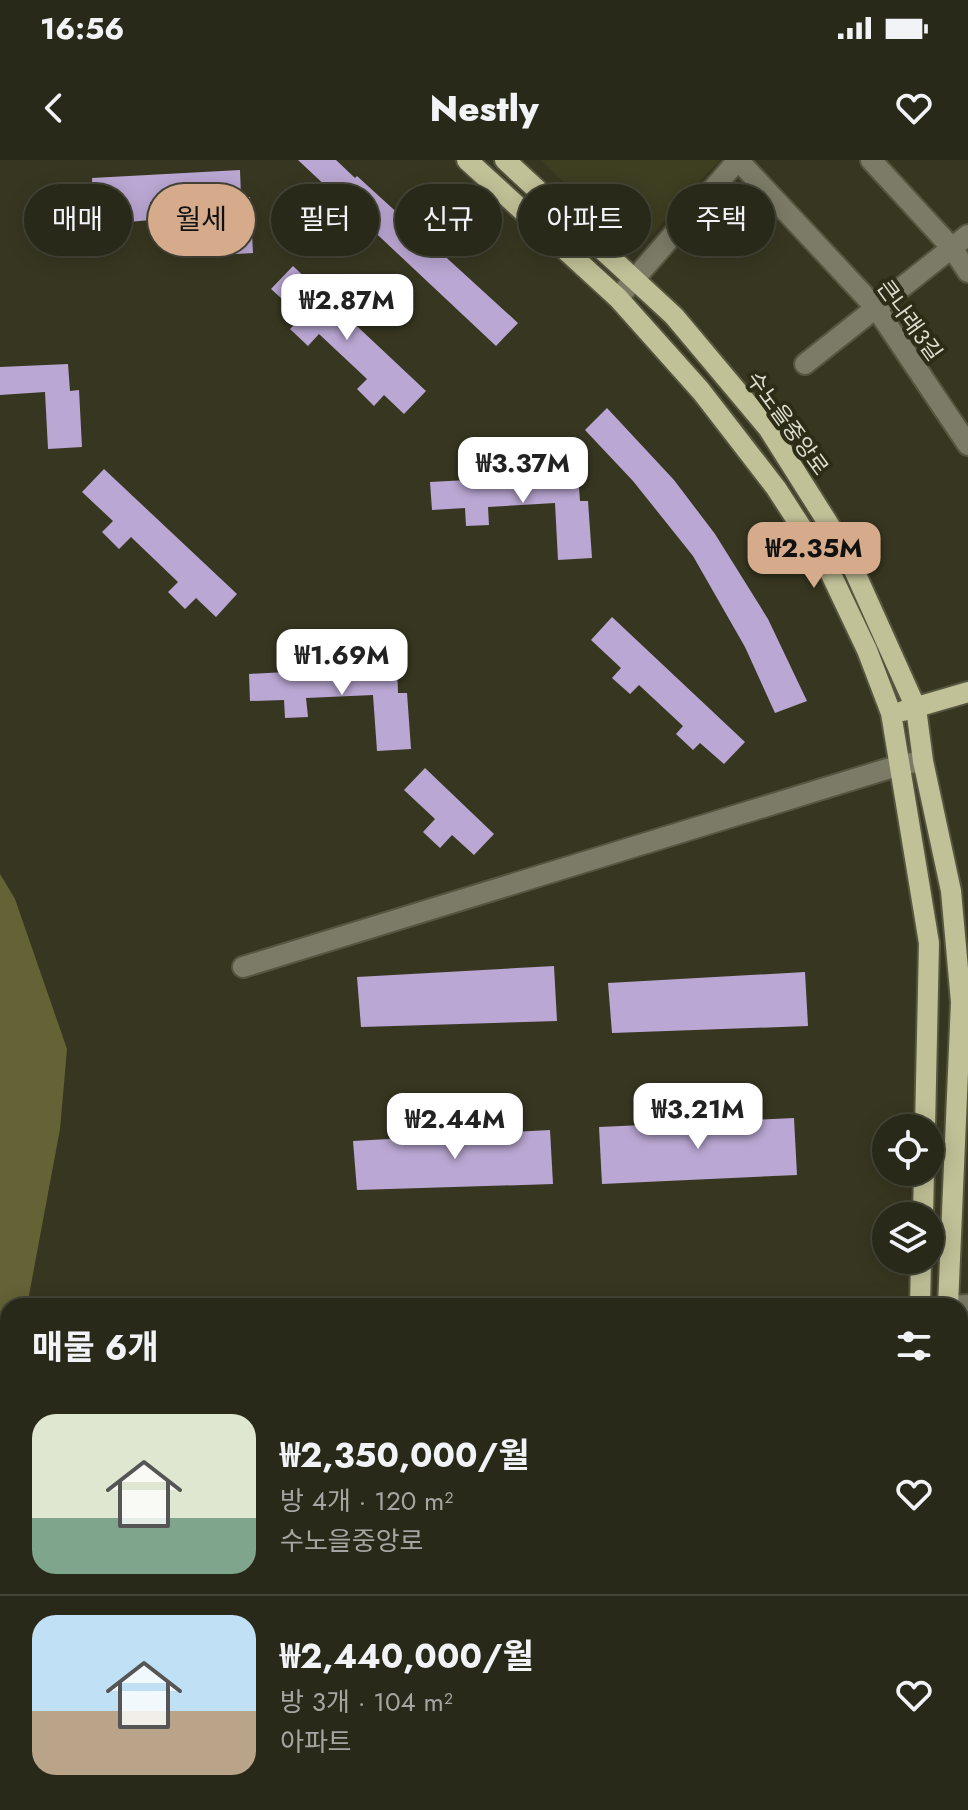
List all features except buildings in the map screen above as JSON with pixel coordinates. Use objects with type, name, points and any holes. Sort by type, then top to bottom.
[{"type":"main road","points":[[467,160],[618,298],[701,391],[776,488],[829,570],[867,650],[891,713],[929,943],[925,1114]]},
{"type":"main road","name":"수노을중앙로","points":[[505,160],[674,316],[768,428],[845,550],[916,708],[923,761],[951,891],[964,1002],[948,1298]]},
{"type":"main road","points":[[891,713],[968,692]]},
{"type":"main road","points":[[920,1298],[921,1274]]},
{"type":"street","points":[[618,298],[738,160]]},
{"type":"street","name":"큰나래3길","points":[[738,160],[876,308],[968,445]]},
{"type":"street","points":[[871,160],[960,242],[968,272]]},
{"type":"street","points":[[805,364],[960,242]]},
{"type":"street","points":[[243,967],[900,765],[923,761]]},
{"type":"shaded area","points":[[541,160],[721,160],[696,184],[667,184],[667,217],[651,236],[651,184],[566,184]]},
{"type":"shaded area","points":[[0,874],[15,899],[67,1049],[60,1129],[28,1298],[0,1298]]}]
